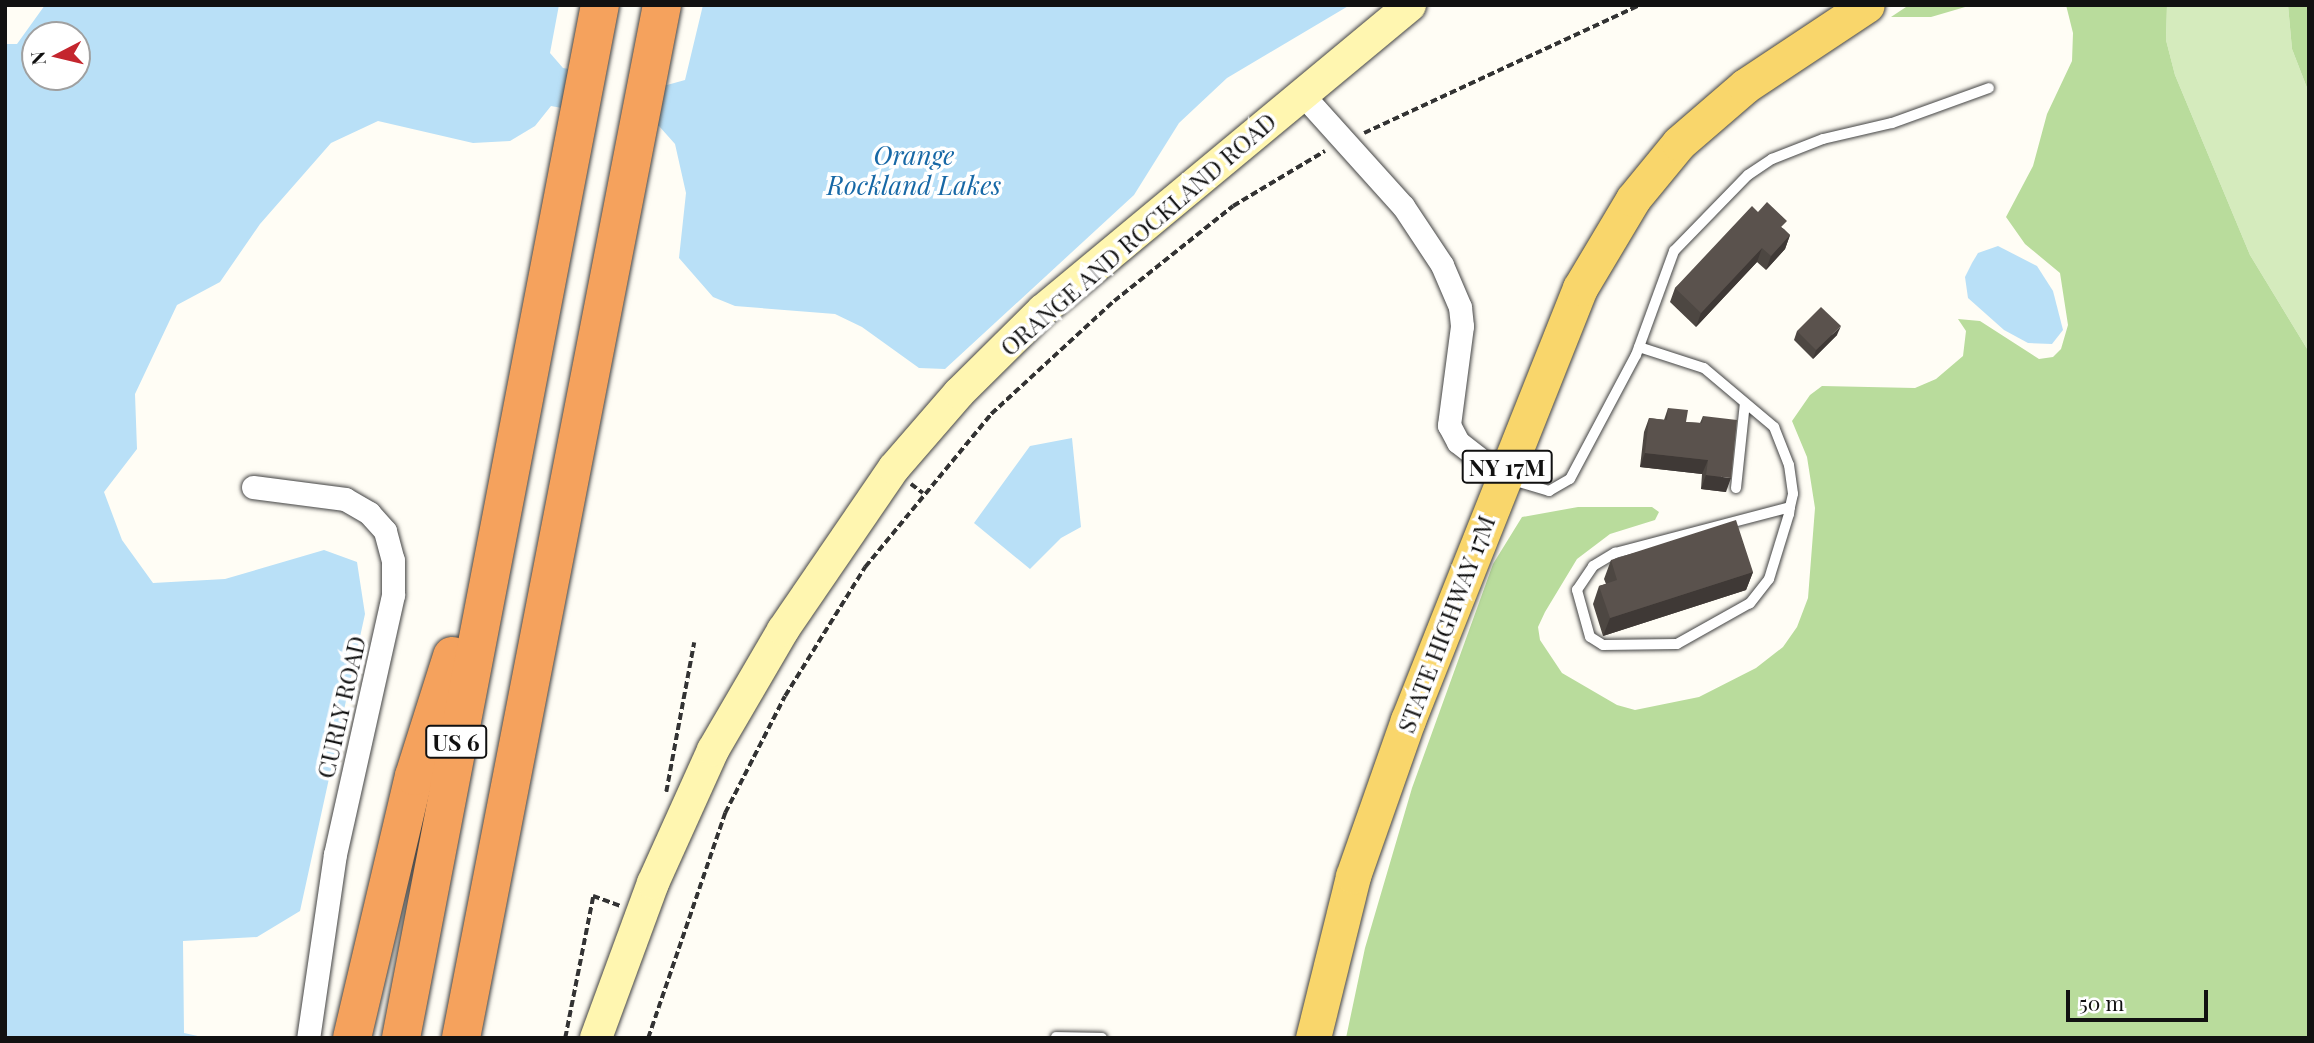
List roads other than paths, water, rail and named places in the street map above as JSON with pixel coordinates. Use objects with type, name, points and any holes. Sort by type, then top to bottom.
[{"type":"highway","name":"US 6","points":[[401,1038],[600,5]]},
{"type":"highway","name":"US 6","points":[[461,1038],[503,810],[662,5]]},
{"type":"highway","points":[[352,1038],[414,776],[461,623],[477,552],[514,447]]},
{"type":"highway","points":[[478,1038],[493,949],[503,810]]},
{"type":"main road","name":"STATE HIGHWAY 17M","points":[[1313,1038],[1353,876],[1503,477],[1580,288],[1633,199],[1679,143],[1745,86],[1867,5]]},
{"type":"street","name":"ORANGE AND ROCKLAND ROAD","points":[[596,1038],[653,883],[713,750],[831,556],[894,468],[959,393],[1043,310],[1410,5]]},
{"type":"street","points":[[1302,94],[1403,206],[1442,265],[1460,307],[1462,326],[1449,425],[1458,442],[1503,477]]},
{"type":"street","name":"CURLY ROAD","points":[[253,487],[345,499],[369,513],[385,531],[393,560],[393,595],[335,853],[308,1038]]},
{"type":"lane","points":[[1503,477],[1541,490],[1565,485],[1601,426],[1639,347],[1674,251],[1761,165],[1823,139],[1892,123],[1989,88]]},
{"type":"lane","points":[[1639,347],[1704,368],[1774,427],[1782,442],[1792,479],[1790,507],[1769,579],[1740,611],[1677,644],[1603,645],[1590,637],[1577,590],[1592,566],[1615,552],[1790,507]]},
{"type":"lane","points":[[1736,488],[1745,403]]},
{"type":"lane","points":[[1056,1037],[1102,1038]]},
{"type":"water","name":"Orange Rockland Lakes","points":[[45,5],[559,5],[550,53],[563,68],[667,85],[685,80],[703,5],[1350,5],[1227,78],[1179,123],[1134,195],[945,369],[919,368],[862,327],[835,314],[735,306],[713,297],[679,258],[686,193],[675,144],[659,126],[551,106],[535,126],[510,141],[473,143],[378,121],[331,143],[260,224],[220,282],[177,305],[135,394],[137,449],[104,492],[122,540],[153,583],[225,579],[324,550],[357,562],[365,614],[300,911],[257,937],[183,941],[184,1033],[207,1038],[5,1038],[5,44],[17,44],[21,38],[21,91],[91,91],[91,21],[34,21]]},
{"type":"water","points":[[1998,246],[2037,266],[2053,291],[2063,330],[2052,344],[2028,343],[2004,330],[1968,298],[1965,277],[1972,263],[1978,253]]},
{"type":"water","points":[[1072,438],[1081,527],[1061,538],[1030,569],[974,523],[1030,446]]}]
